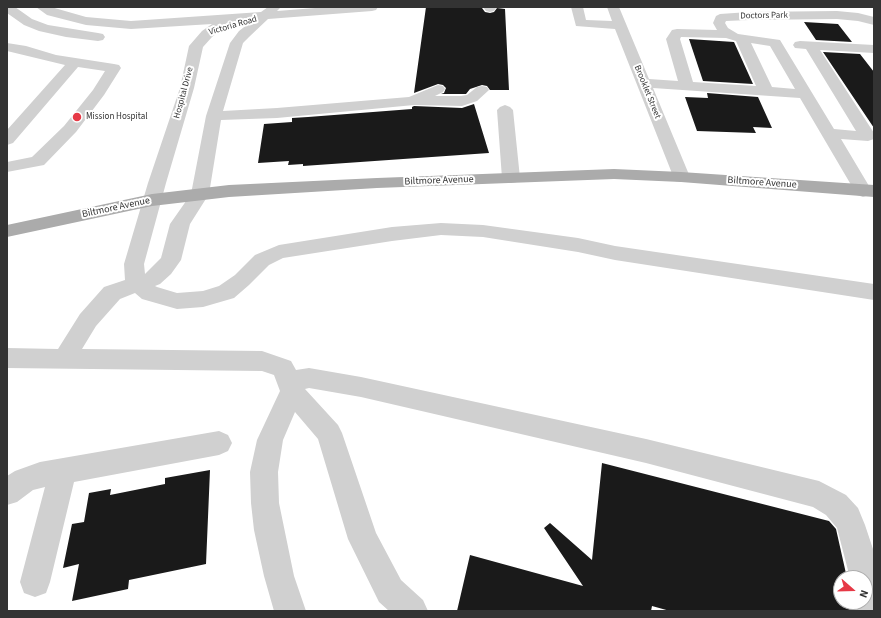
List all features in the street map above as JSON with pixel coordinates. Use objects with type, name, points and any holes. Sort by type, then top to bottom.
[{"type":"main road","name":"Biltmore Avenue","points":[[7,231],[152,200],[200,194],[511,178],[614,174],[681,177],[868,191]]},
{"type":"street","points":[[7,7],[28,22],[44,28],[91,36],[110,37]]},
{"type":"street","name":"Victoria Road","points":[[42,7],[51,12],[67,17],[108,23],[162,24],[227,19],[270,12]]},
{"type":"street","name":"Hospital Drive","points":[[136,284],[134,264],[152,200],[187,88],[196,46],[207,34],[244,7]]},
{"type":"street","points":[[64,359],[88,320],[112,293],[153,279],[171,260],[180,224],[200,194],[214,116],[236,43],[244,34],[270,12],[372,7]]},
{"type":"street","points":[[577,7],[580,23],[619,25]]},
{"type":"street","name":"Brooklet Street","points":[[614,7],[619,25],[681,177]]},
{"type":"street","name":"Victoria Road","points":[[187,36],[207,34],[270,12]]},
{"type":"street","name":"Doctors Park","points":[[727,34],[719,23],[720,19],[724,17],[837,15],[858,17],[874,21]]},
{"type":"street","points":[[687,86],[673,39],[677,33],[727,34],[742,40],[874,49]]},
{"type":"street","points":[[742,40],[766,91]]},
{"type":"street","points":[[775,43],[830,134],[868,191]]},
{"type":"street","points":[[810,45],[871,136]]},
{"type":"street","points":[[7,46],[54,59],[114,68],[99,92],[70,129],[38,161],[7,167]]},
{"type":"street","points":[[7,140],[74,62]]},
{"type":"street","points":[[643,83],[805,94]]},
{"type":"street","points":[[411,101],[425,96],[438,88]]},
{"type":"street","points":[[214,116],[277,113],[411,101],[462,101],[472,98],[482,90]]},
{"type":"street","points":[[505,110],[511,178]]},
{"type":"street","points":[[830,134],[871,136]]},
{"type":"street","points":[[136,284],[150,293],[177,301],[203,299],[226,292],[242,280],[262,260],[279,252],[392,234],[440,229],[483,232],[578,245],[615,253],[874,292]]},
{"type":"street","points":[[7,358],[262,361],[284,368],[290,386],[329,433],[363,539],[390,591],[412,611]]},
{"type":"street","points":[[290,611],[279,576],[269,530],[264,472],[270,440],[290,386],[309,378],[361,387],[646,451],[819,494],[836,505],[848,518],[855,535],[873,611]]},
{"type":"street","points":[[7,492],[25,480],[40,475],[219,443]]},
{"type":"street","points":[[36,582],[63,470]]},
{"type":"building","points":[[426,7],[482,8],[485,12],[490,13],[494,12],[497,8],[505,9],[509,90],[490,90],[487,86],[482,85],[470,89],[466,94],[441,94],[444,93],[446,88],[443,85],[438,84],[414,93]]},
{"type":"building","points":[[804,22],[838,24],[852,42],[816,40]]},
{"type":"building","points":[[689,39],[734,42],[753,84],[703,81]]},
{"type":"building","points":[[823,52],[860,54],[874,72],[874,128]]},
{"type":"building","points":[[707,93],[758,97],[772,128],[753,127],[756,133],[697,131],[685,97],[708,98]]},
{"type":"building","points":[[474,104],[489,153],[303,166],[303,164],[288,165],[289,161],[258,163],[264,124],[292,122],[292,118],[412,109],[414,106],[462,108]]},
{"type":"building","points":[[602,463],[829,521],[836,529],[845,570],[833,570],[833,610],[853,611],[670,611],[652,606],[651,611],[457,611],[470,555],[583,586],[544,528],[550,523],[592,560]]},
{"type":"building","points":[[210,470],[206,564],[129,580],[128,589],[72,601],[79,564],[63,568],[72,524],[84,522],[89,493],[111,489],[110,495],[165,484],[165,478]]},
{"type":"place","name":"Mission Hospital","points":[[77,117]]}]
